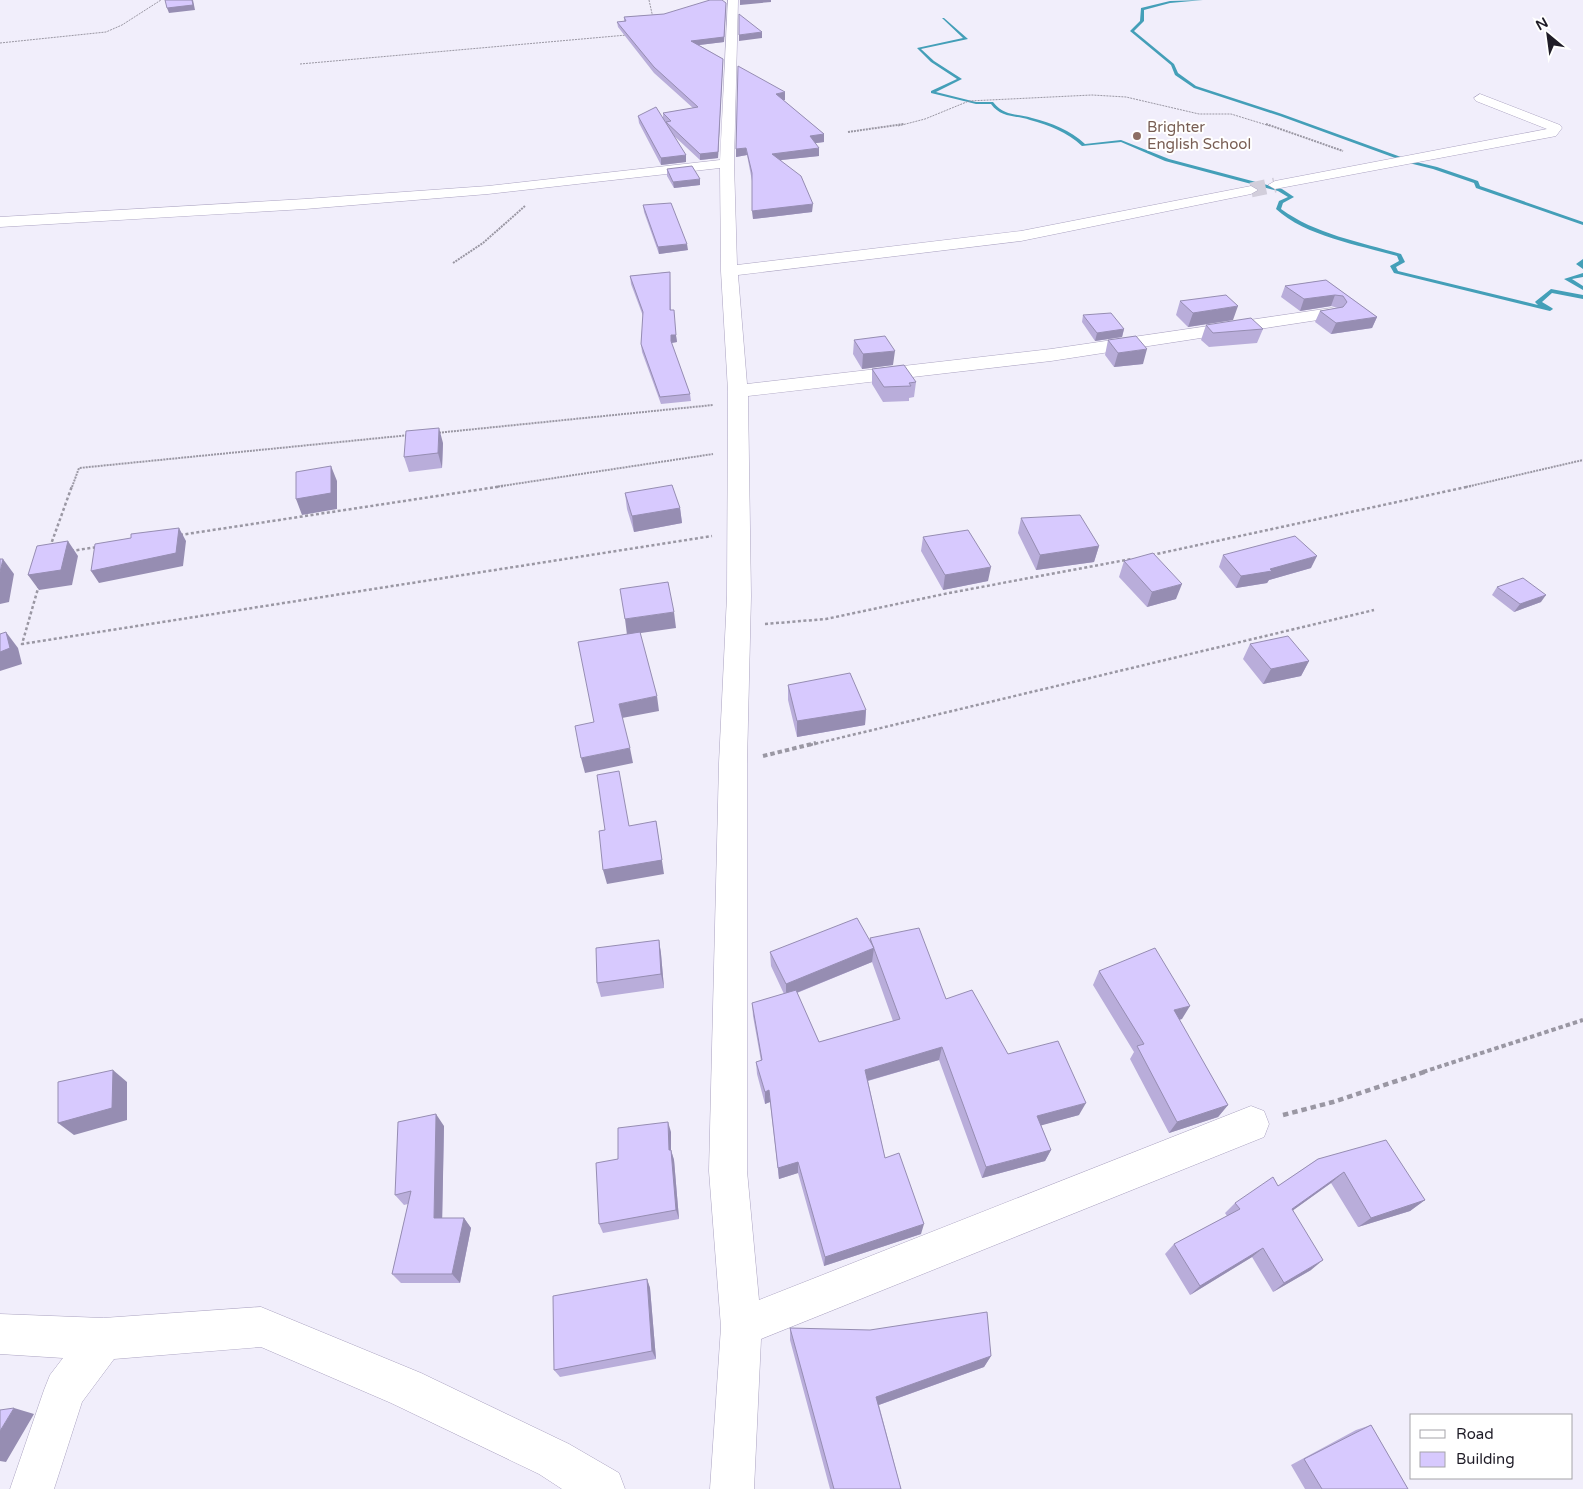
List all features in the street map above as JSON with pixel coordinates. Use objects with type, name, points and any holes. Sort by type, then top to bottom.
[{"type":"street","points":[[732,1489],[741,1327],[728,1171],[738,626],[738,397],[728,271],[727,163],[733,0]]},
{"type":"street","points":[[1275,185],[1551,133],[1555,128],[1480,98]]},
{"type":"street","points":[[0,222],[305,204],[488,190],[727,163]]},
{"type":"street","points":[[728,271],[809,263],[1021,236],[1251,190]]},
{"type":"street","points":[[738,397],[1051,355],[1331,313]]},
{"type":"street","points":[[741,1327],[1251,1124]]},
{"type":"street","points":[[0,1334],[102,1339],[260,1327],[423,1396],[554,1459],[603,1489]]},
{"type":"street","points":[[32,1489],[65,1390],[102,1339]]},
{"type":"path","points":[[0,43],[106,32],[122,25],[161,0]]},
{"type":"path","points":[[649,0],[655,25]]},
{"type":"path","points":[[300,64],[630,35]]},
{"type":"path","points":[[848,132],[915,122],[943,112],[952,104],[959,103],[1108,95],[1153,102],[1199,114],[1239,116],[1348,153],[1402,161]]},
{"type":"path","points":[[433,433],[738,397]]},
{"type":"path","points":[[47,556],[79,468],[414,435]]},
{"type":"path","points":[[170,536],[738,450]]},
{"type":"path","points":[[1148,556],[1300,526],[1426,495],[1583,460]]},
{"type":"path","points":[[40,582],[22,644],[737,532]]},
{"type":"path","points":[[65,552],[102,546]]},
{"type":"path","points":[[738,626],[826,619],[949,593],[1139,558]]},
{"type":"path","points":[[734,763],[1374,610]]},
{"type":"path","points":[[1251,1124],[1333,1102],[1583,1020]]},
{"type":"building","points":[[165,0],[192,0],[193,5],[167,8]]},
{"type":"building","points":[[710,0],[722,0],[726,3],[724,37],[691,41],[723,59],[718,152],[700,154],[666,122],[671,121],[663,113],[698,107],[654,67],[617,22],[626,21],[624,17],[664,14]]},
{"type":"building","points":[[739,14],[762,32],[739,35]]},
{"type":"building","points":[[738,66],[785,92],[776,94],[824,134],[810,136],[819,148],[772,154],[801,176],[813,204],[752,211],[752,173],[746,148],[736,149]]},
{"type":"building","points":[[656,107],[686,155],[661,158],[638,116]]},
{"type":"building","points":[[692,166],[700,179],[673,182],[667,169]]},
{"type":"building","points":[[671,203],[687,244],[658,247],[643,205]]},
{"type":"building","points":[[670,272],[670,310],[674,310],[676,335],[671,335],[671,341],[690,394],[660,397],[641,344],[643,312],[630,276]]},
{"type":"building","points":[[1326,280],[1377,317],[1336,323],[1320,311],[1343,307],[1347,302],[1343,296],[1335,295],[1304,299],[1285,286]]},
{"type":"building","points":[[1226,295],[1238,306],[1193,313],[1180,301]]},
{"type":"building","points":[[1111,313],[1124,329],[1097,333],[1083,315]]},
{"type":"building","points":[[1251,318],[1263,329],[1213,333],[1206,325]]},
{"type":"building","points":[[885,336],[895,351],[863,354],[854,340]]},
{"type":"building","points":[[1136,336],[1147,349],[1118,353],[1108,340]]},
{"type":"building","points":[[904,365],[916,382],[909,383],[911,386],[884,387],[872,369]]},
{"type":"building","points":[[439,428],[438,453],[404,457],[406,431]]},
{"type":"building","points":[[331,466],[331,493],[296,499],[296,472]]},
{"type":"building","points":[[672,485],[680,508],[632,516],[625,493]]},
{"type":"building","points":[[1080,515],[1099,546],[1040,555],[1021,518]]},
{"type":"building","points":[[179,528],[176,553],[91,571],[95,544],[131,538],[131,534]]},
{"type":"building","points":[[968,530],[991,567],[945,575],[923,537]]},
{"type":"building","points":[[1295,536],[1317,556],[1270,569],[1272,571],[1241,576],[1223,555]]},
{"type":"building","points":[[68,541],[61,570],[28,575],[37,546]]},
{"type":"building","points":[[1153,553],[1182,584],[1152,592],[1124,561]]},
{"type":"building","points":[[0,559],[3,559],[0,572]]},
{"type":"building","points":[[1523,578],[1546,595],[1520,604],[1497,587]]},
{"type":"building","points":[[668,582],[674,612],[625,619],[620,589]]},
{"type":"building","points":[[6,632],[10,648],[0,652],[0,634]]},
{"type":"building","points":[[640,632],[657,696],[619,704],[630,748],[581,758],[575,726],[594,722],[578,642]]},
{"type":"building","points":[[1288,636],[1309,661],[1271,669],[1250,644]]},
{"type":"building","points":[[850,673],[866,710],[797,721],[788,685]]},
{"type":"building","points":[[619,771],[629,826],[656,821],[662,860],[603,870],[599,831],[605,830],[597,775]]},
{"type":"building","points":[[857,918],[874,948],[786,984],[770,952]]},
{"type":"building","points":[[919,928],[946,999],[972,990],[1008,1054],[1058,1041],[1086,1103],[1037,1116],[1051,1150],[986,1167],[942,1047],[865,1070],[885,1158],[899,1153],[924,1224],[825,1257],[798,1162],[778,1168],[769,1090],[765,1092],[756,1062],[762,1060],[752,1003],[796,990],[819,1042],[900,1019],[870,938]]},
{"type":"building","points":[[659,940],[661,974],[597,983],[596,948]]},
{"type":"building","points":[[1155,948],[1190,1006],[1174,1010],[1228,1105],[1177,1122],[1137,1046],[1144,1044],[1099,971]]},
{"type":"building","points":[[113,1070],[112,1108],[58,1123],[58,1082]]},
{"type":"building","points":[[436,1114],[434,1218],[464,1218],[452,1274],[392,1274],[411,1191],[395,1195],[398,1122]]},
{"type":"building","points":[[668,1122],[669,1150],[671,1150],[676,1210],[599,1224],[596,1163],[618,1159],[618,1128]]},
{"type":"building","points":[[1386,1140],[1425,1200],[1371,1218],[1344,1172],[1292,1209],[1323,1260],[1284,1283],[1263,1248],[1200,1286],[1174,1244],[1240,1209],[1235,1203],[1273,1177],[1278,1186],[1318,1159]]},
{"type":"building","points":[[647,1279],[652,1351],[554,1370],[553,1296]]},
{"type":"building","points":[[987,1312],[991,1356],[876,1397],[901,1489],[834,1489],[790,1328],[870,1330]]},
{"type":"building","points":[[14,1408],[0,1431],[0,1410]]},
{"type":"building","points":[[1371,1425],[1408,1489],[1322,1489],[1304,1459]]},
{"type":"waterway","points":[[1201,0],[1170,2],[1142,9],[1142,21],[1132,31],[1173,65],[1176,74],[1195,87],[1281,115],[1411,162],[1444,170],[1476,182],[1478,187],[1583,224]]},
{"type":"waterway","points":[[943,19],[966,39],[919,48],[932,62],[960,79],[932,92],[976,103],[992,103],[1004,114],[1029,118],[1051,125],[1072,135],[1084,145],[1121,141],[1167,160],[1280,190],[1292,197],[1281,202],[1278,209],[1289,217],[1335,237],[1399,255],[1402,262],[1393,266],[1396,272],[1550,309],[1538,302],[1551,291],[1583,297]]},
{"type":"waterway","points":[[1583,261],[1579,264],[1583,267]]},
{"type":"waterway","points":[[1583,275],[1567,279],[1583,288]]},
{"type":"tunnel","points":[[1251,190],[1275,185]]},
{"type":"place","name":"Brighter English School","points":[[1137,136]]}]
